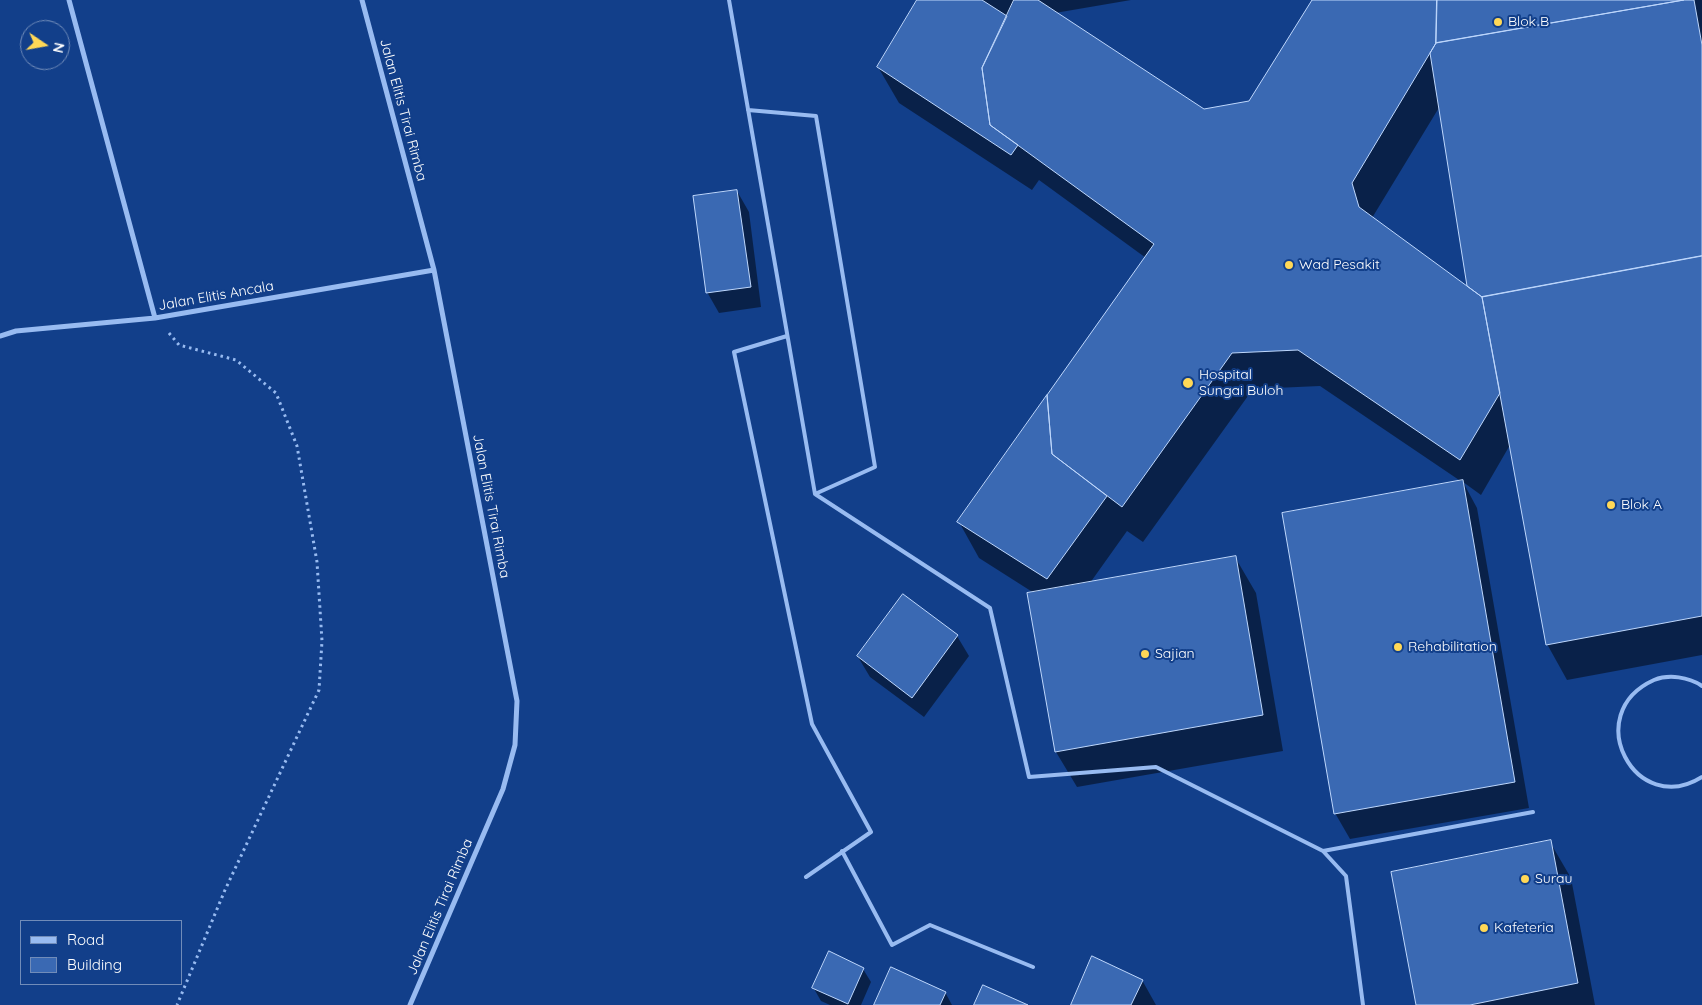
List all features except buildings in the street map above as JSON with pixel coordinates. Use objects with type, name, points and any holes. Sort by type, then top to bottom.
[{"type":"street","points":[[69,0],[155,318]]},
{"type":"street","name":"Jalan Elitis Tirai Rimba","points":[[362,0],[434,270],[517,701],[516,736],[503,789],[410,1005]]},
{"type":"street","name":"Jalan Elitis Ancala","points":[[0,336],[16,331],[155,318],[434,270]]},
{"type":"lane","points":[[729,0],[815,494],[990,608],[1029,777],[1156,767],[1323,851],[1346,876],[1363,1005]]},
{"type":"lane","points":[[748,110],[816,116],[874,467],[815,494]]},
{"type":"lane","points":[[787,336],[734,352],[812,724],[871,832],[806,876]]},
{"type":"lane","points":[[1702,686],[1695,681],[1677,677],[1659,678],[1643,686],[1629,698],[1620,714],[1617,732],[1621,750],[1630,766],[1643,778],[1659,785],[1677,787],[1694,782],[1702,777]]},
{"type":"lane","points":[[1323,851],[1533,812]]},
{"type":"lane","points":[[842,851],[892,945],[930,925],[1033,967]]},
{"type":"path","points":[[155,318],[179,345],[236,360],[276,393],[297,446],[317,562],[322,641],[319,690],[225,890],[177,1005]]},
{"type":"place","name":"Blok B","points":[[1498,22]]},
{"type":"place","name":"Wad Pesakit","points":[[1289,265]]},
{"type":"place","name":"Hospital Sungai Buloh","points":[[1188,383]]},
{"type":"place","name":"Blok A","points":[[1611,505]]},
{"type":"place","name":"Rehabilitation","points":[[1398,647]]},
{"type":"place","name":"Sajian","points":[[1145,654]]},
{"type":"place","name":"Surau","points":[[1525,879]]},
{"type":"place","name":"Kafeteria","points":[[1484,928]]}]
